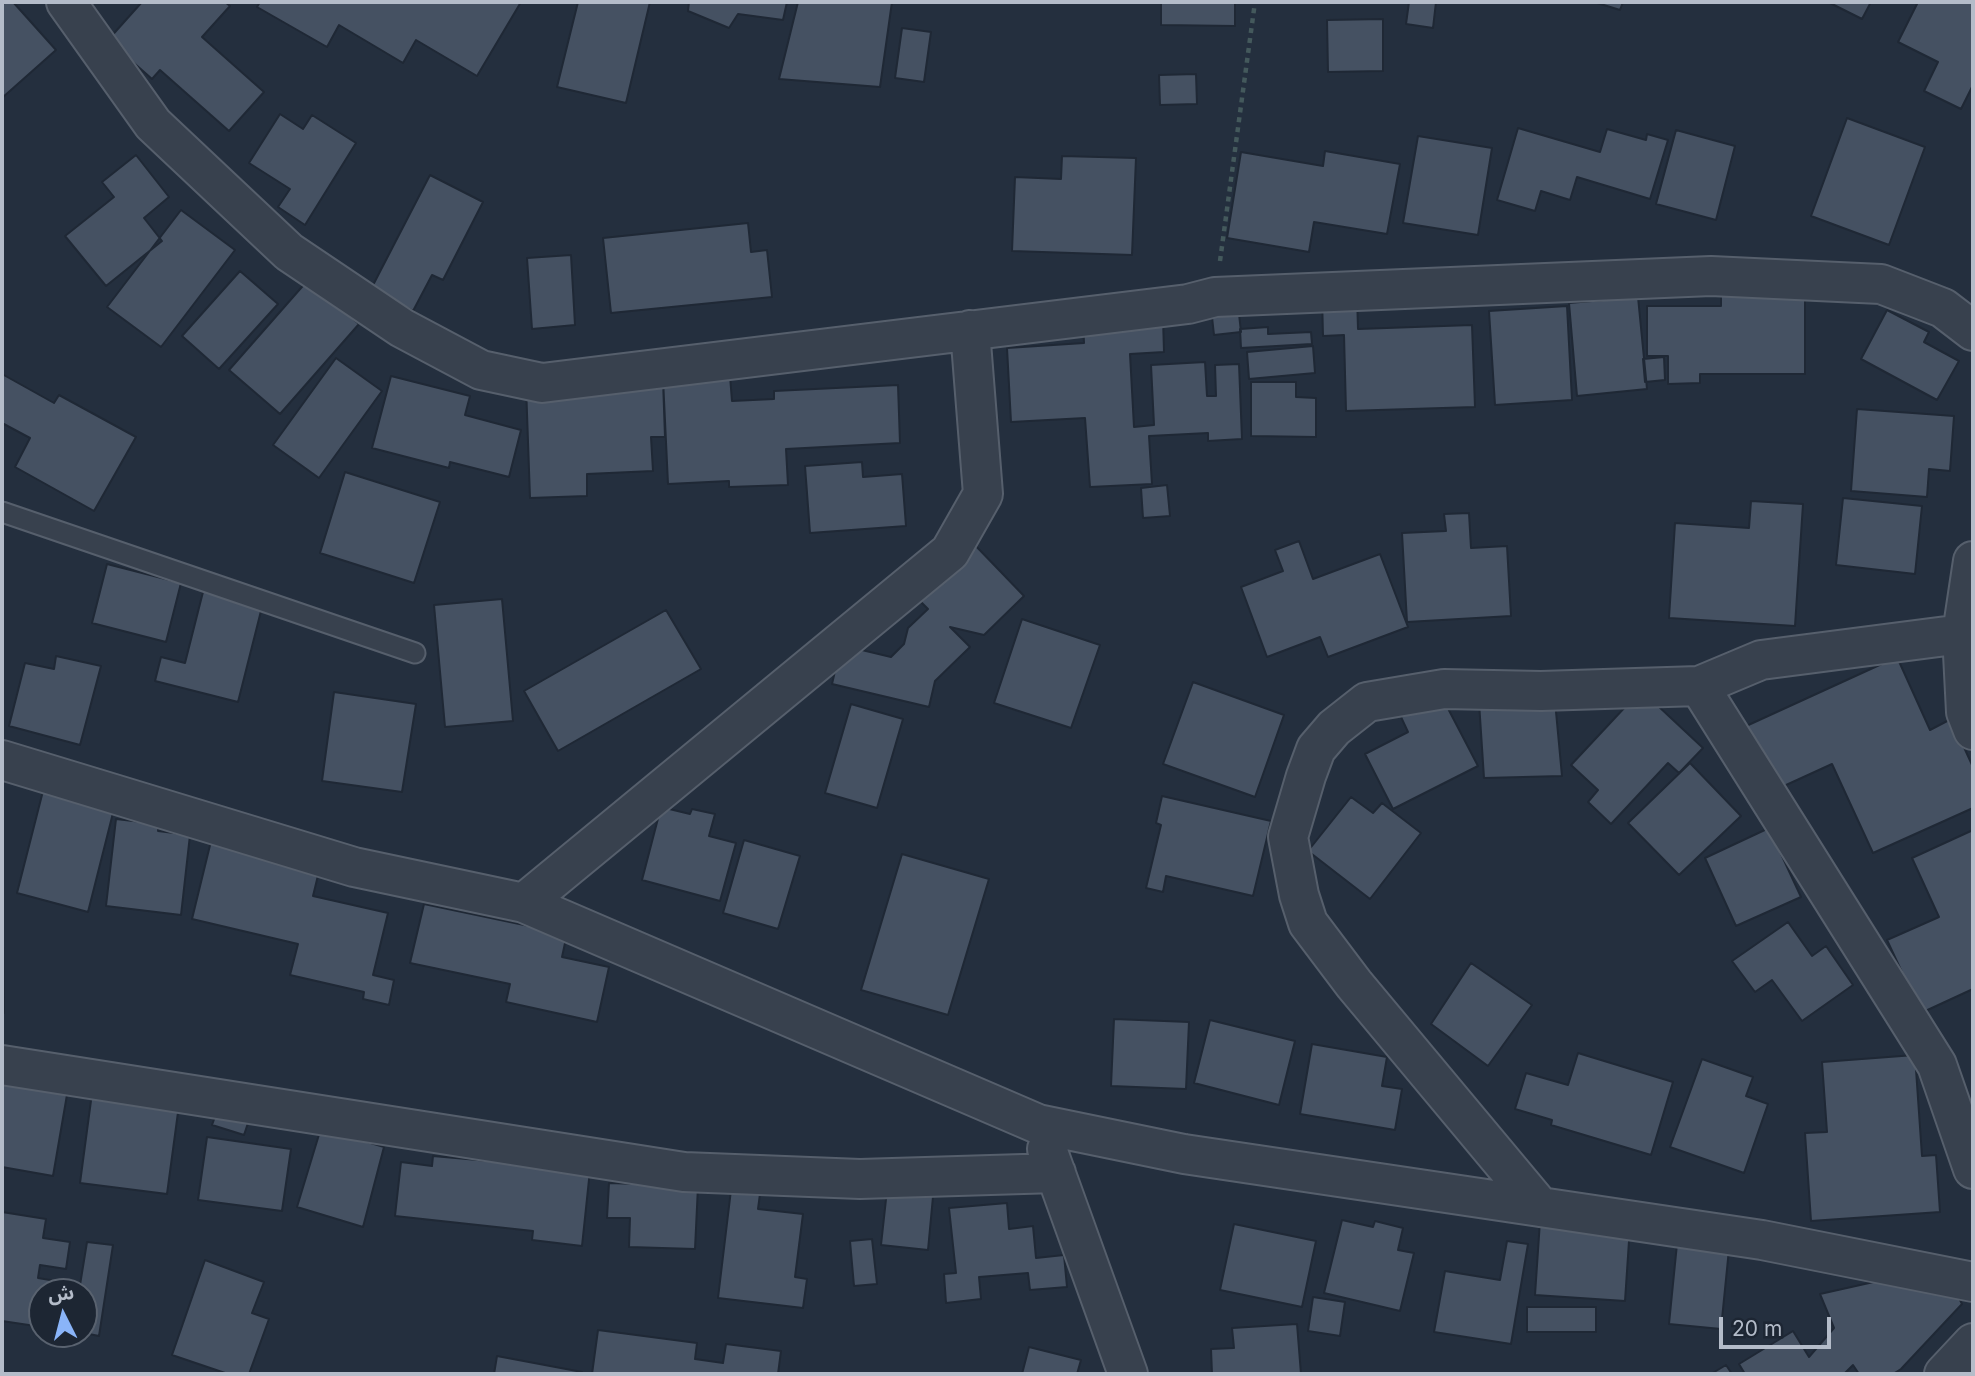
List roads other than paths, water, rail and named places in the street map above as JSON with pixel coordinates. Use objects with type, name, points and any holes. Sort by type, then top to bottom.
[{"type":"street","points":[[66,2],[153,124],[289,252],[402,328],[481,370],[542,383],[1188,304],[1215,297],[1712,276],[1881,284],[1943,308],[1973,331]]},
{"type":"street","points":[[524,903],[950,552],[983,494],[970,330]]},
{"type":"street","points":[[1973,561],[1962,634],[1966,712],[1973,730]]},
{"type":"street","points":[[1540,1207],[1354,984],[1308,923],[1299,895],[1288,837],[1316,749],[1334,728],[1367,702],[1444,689],[1541,691],[1699,686],[1761,660],[1962,634]]},
{"type":"street","points":[[1699,686],[1937,1065],[1973,1169]]},
{"type":"street","points":[[2,760],[354,867],[524,903],[1038,1124],[1184,1154],[1762,1240],[1973,1282]]},
{"type":"street","points":[[2,1065],[684,1172],[860,1179],[1056,1173]]},
{"type":"street","points":[[1038,1124],[1128,1374]]},
{"type":"street","points":[[1944,1374],[1973,1343]]},
{"type":"lane","points":[[2,513],[415,653]]}]
